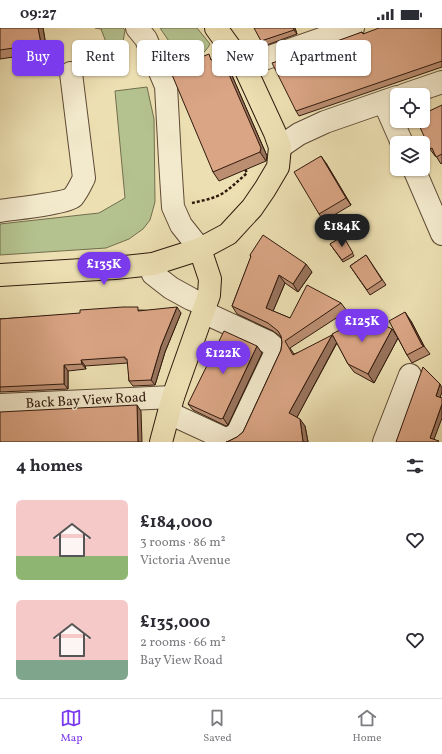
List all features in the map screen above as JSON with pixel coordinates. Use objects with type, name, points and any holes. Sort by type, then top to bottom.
[{"type":"main road","points":[[0,275],[115,268],[153,264],[200,249],[228,234],[252,208],[278,167],[280,147],[275,132],[245,68],[216,28]]},
{"type":"main road","points":[[161,442],[171,405],[209,294],[210,279],[200,249]]},
{"type":"street","points":[[136,28],[146,39],[166,86],[174,207],[181,225],[200,249]]},
{"type":"street","points":[[268,57],[353,28]]},
{"type":"street","points":[[0,211],[54,203],[72,198],[80,188],[84,178],[71,73]]},
{"type":"street","points":[[424,88],[442,82]]},
{"type":"street","points":[[280,147],[299,134],[325,122],[390,100]]},
{"type":"street","points":[[417,176],[442,234]]},
{"type":"street","points":[[153,264],[153,274],[171,288],[191,299],[204,309],[268,342],[275,348],[274,356],[237,434],[229,438],[223,438],[171,405]]},
{"type":"street","points":[[384,442],[410,376]]},
{"type":"street","name":"Back Bay View Road","points":[[0,405],[171,405]]},
{"type":"path","points":[[174,207],[205,200],[219,195],[235,184],[247,173],[245,169]]},
{"type":"green space","points":[[95,28],[123,28],[125,30],[123,40],[105,40],[101,29]]},
{"type":"green space","points":[[160,28],[197,28],[210,44],[204,52],[204,40],[168,40]]},
{"type":"green space","points":[[147,87],[154,119],[155,202],[150,220],[143,229],[129,239],[106,248],[0,255],[0,224],[99,213],[125,198],[115,91]]},
{"type":"building","points":[[0,28],[38,28],[40,40],[12,40],[12,48],[0,50]]},
{"type":"building","points":[[254,28],[293,28],[294,30],[264,40],[260,40]]},
{"type":"building","points":[[379,28],[442,28],[442,61],[296,111],[278,76],[371,76],[371,40],[340,40],[362,32],[363,34]]},
{"type":"building","points":[[209,54],[212,60],[212,76],[230,76],[261,148],[260,152],[213,172],[173,76],[204,76],[204,56]]},
{"type":"building","points":[[276,62],[276,71],[272,63]]},
{"type":"building","points":[[442,105],[442,154],[436,157],[432,148],[430,149],[430,136],[424,136],[420,128],[430,128],[430,111]]},
{"type":"building","points":[[321,156],[346,198],[319,214],[294,172]]},
{"type":"building","points":[[263,235],[306,264],[293,284],[279,275],[266,308],[290,318],[307,285],[341,303],[285,341],[293,355],[332,335],[289,413],[300,419],[303,442],[226,442],[237,437],[243,432],[281,350],[282,342],[278,331],[268,323],[232,306],[251,256],[250,255]]},
{"type":"building","points":[[343,236],[353,253],[342,260],[330,244]]},
{"type":"building","points":[[366,255],[382,280],[367,290],[350,266]]},
{"type":"building","points":[[138,307],[138,311],[177,307],[161,346],[151,380],[129,381],[127,359],[125,359],[125,357],[81,360],[82,364],[64,365],[64,384],[0,387],[0,319],[80,313],[80,310]]},
{"type":"building","points":[[405,312],[422,345],[424,346],[407,355],[389,321]]},
{"type":"building","points":[[367,316],[392,329],[368,374],[348,364],[332,334]]},
{"type":"building","points":[[224,331],[257,346],[223,418],[221,419],[188,404]]},
{"type":"building","points":[[423,367],[440,384],[436,396],[442,398],[442,404],[430,438],[439,441],[396,442]]},
{"type":"building","points":[[137,405],[138,442],[0,442],[0,412]]}]
